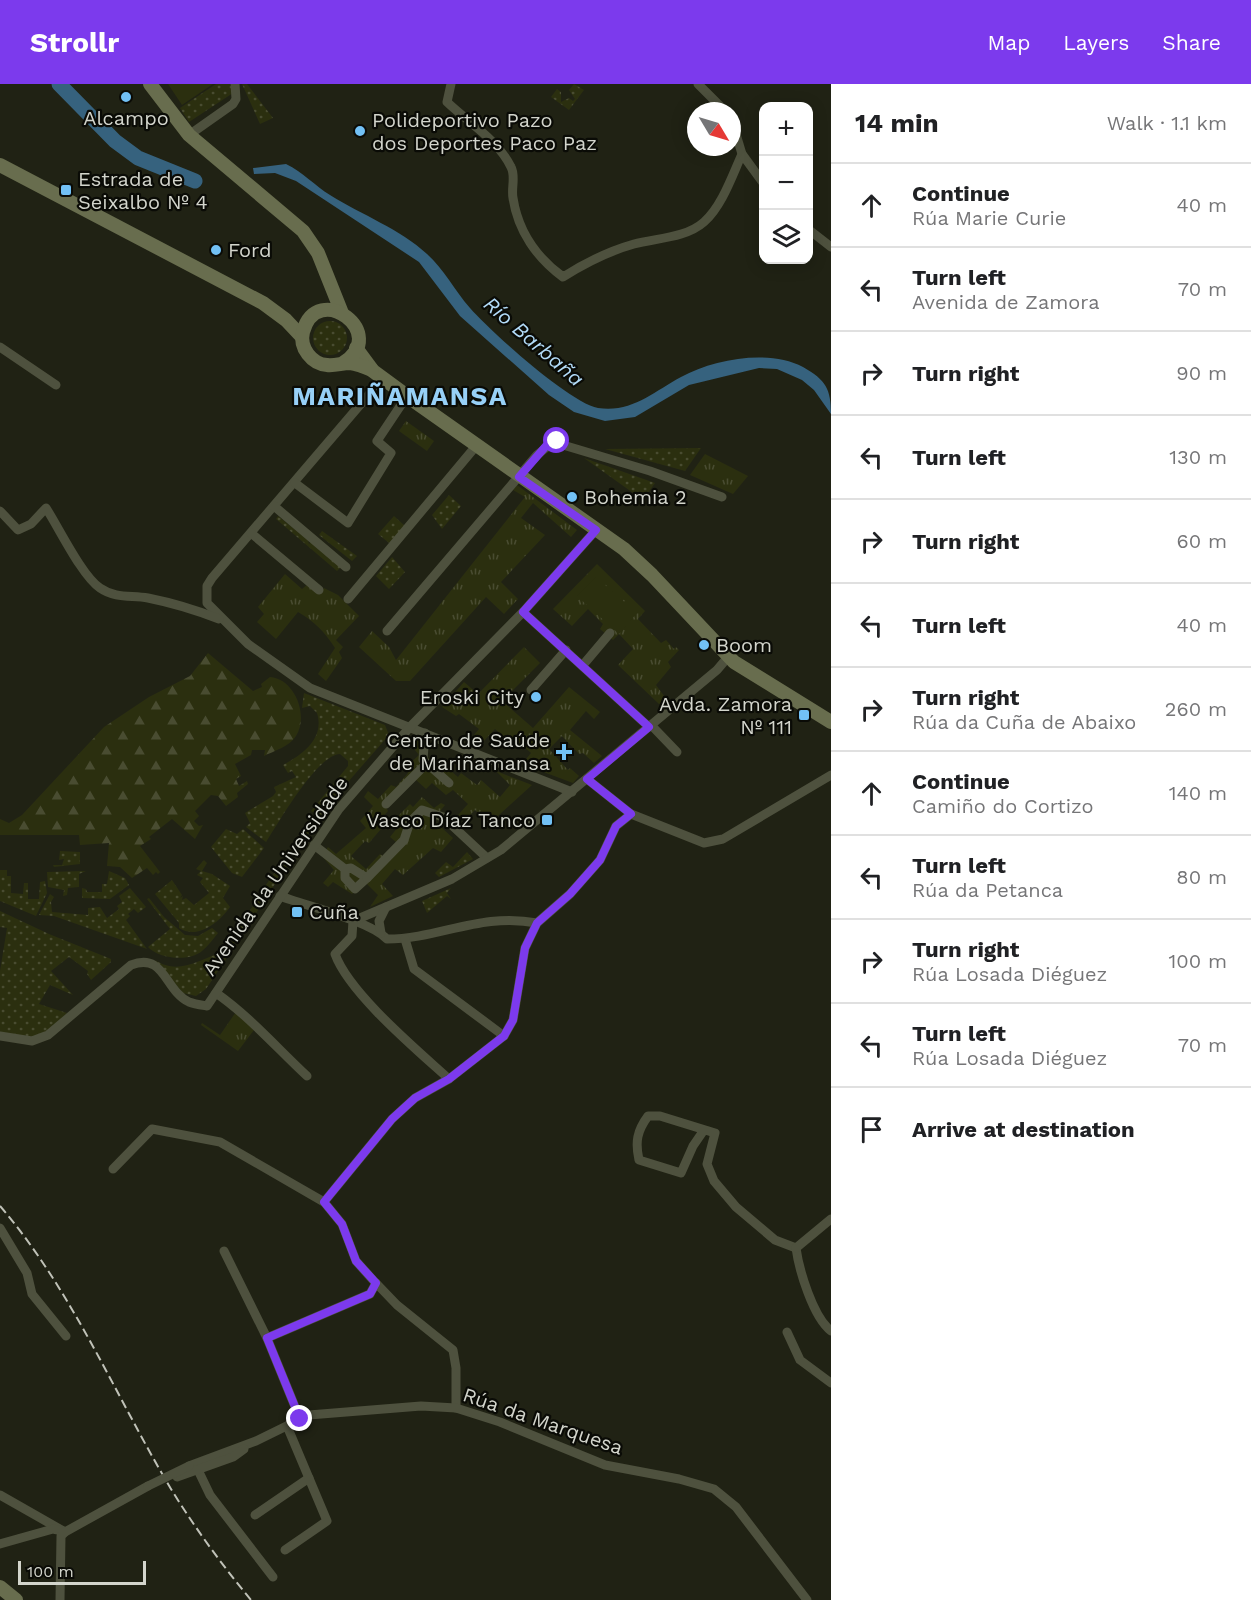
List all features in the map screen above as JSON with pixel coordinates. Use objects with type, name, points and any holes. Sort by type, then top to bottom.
[{"type":"street","points":[[150,84],[189,135],[303,231],[318,253],[342,313]]},
{"type":"street","points":[[189,135],[233,104],[236,99],[236,84]]},
{"type":"street","points":[[439,84],[450,86],[447,102],[502,150],[513,170],[513,197],[522,230],[544,263],[563,277],[588,262],[632,244],[691,231],[706,221],[726,190],[742,154]]},
{"type":"street","points":[[698,84],[716,102]]},
{"type":"street","points":[[741,151],[759,177]]},
{"type":"street","points":[[0,165],[270,307],[298,318],[310,318],[324,311],[342,313],[350,318],[357,330],[356,348],[343,363]]},
{"type":"street","points":[[813,233],[831,247]]},
{"type":"street","points":[[324,311],[328,282]]},
{"type":"street","points":[[270,307],[302,338],[307,352],[317,362],[328,366],[343,363],[355,364],[378,374]]},
{"type":"street","points":[[302,338],[310,318]]},
{"type":"street","points":[[0,346],[56,386]]},
{"type":"street","points":[[356,348],[378,374],[407,396],[640,563],[728,657],[831,722]]},
{"type":"street","points":[[378,374],[295,483],[207,586],[207,603],[272,663],[310,688],[572,792]]},
{"type":"street","points":[[295,483],[348,523],[391,453],[377,441],[407,396]]},
{"type":"street","points":[[387,631],[546,446],[557,441],[722,497]]},
{"type":"street","points":[[348,599],[476,446]]},
{"type":"street","points":[[274,506],[346,567]]},
{"type":"street","points":[[0,511],[18,530],[31,524],[46,508],[77,559],[98,587],[118,597],[146,598],[197,610],[224,621]]},
{"type":"street","name":"Avenida da Universidade","points":[[0,1036],[32,1041],[48,1035],[131,965],[142,961],[155,965],[188,1002],[207,1006],[339,809],[410,727],[523,612],[596,530]]},
{"type":"street","points":[[251,533],[319,590]]},
{"type":"street","points":[[523,612],[677,752]]},
{"type":"street","points":[[583,665],[610,633]]},
{"type":"street","points":[[531,690],[566,650]]},
{"type":"street","points":[[353,921],[452,879],[487,858],[572,792],[717,670],[728,657]]},
{"type":"street","points":[[425,733],[423,759],[449,783]]},
{"type":"street","points":[[387,804],[427,763]]},
{"type":"street","points":[[587,779],[631,814],[704,843],[723,839],[831,775]]},
{"type":"street","points":[[345,869],[345,878],[355,889],[404,840],[410,822],[422,810],[443,817],[487,858]]},
{"type":"street","points":[[324,1202],[392,1119],[415,1098],[449,1079],[504,1036],[513,1020],[525,948],[537,923],[570,894],[600,860],[616,826],[631,814]]},
{"type":"street","points":[[314,845],[345,869],[351,868],[367,878]]},
{"type":"street","points":[[279,896],[353,921],[381,933],[387,939],[405,939],[481,922],[516,919],[537,923]]},
{"type":"street","points":[[381,933],[379,921],[386,907]]},
{"type":"street","points":[[353,921],[352,936],[335,954],[339,966],[385,1019],[449,1079]]},
{"type":"street","points":[[405,939],[414,969],[504,1036]]},
{"type":"street","points":[[216,993],[238,1009],[307,1076]]},
{"type":"street","points":[[704,1130],[693,1146],[681,1173],[639,1160],[636,1145],[641,1126],[648,1116],[660,1116],[715,1133],[707,1164],[714,1180],[736,1207],[775,1240],[796,1248]]},
{"type":"street","points":[[113,1169],[152,1129],[220,1142],[324,1202],[342,1224],[356,1261],[397,1305],[453,1350],[456,1368],[456,1408]]},
{"type":"street","points":[[796,1248],[831,1219]]},
{"type":"street","points":[[0,1228],[27,1273],[32,1294],[66,1336]]},
{"type":"street","points":[[796,1248],[798,1263],[808,1291],[824,1325],[831,1330]]},
{"type":"street","points":[[224,1251],[267,1338],[300,1419]]},
{"type":"street","points":[[267,1338],[370,1294],[376,1283]]},
{"type":"street","points":[[787,1332],[800,1360],[831,1383]]},
{"type":"street","name":"Rúa da Marquesa","points":[[65,1532],[148,1486],[256,1441],[309,1415],[421,1406],[456,1408],[500,1422],[605,1465],[679,1479],[714,1490],[736,1507],[807,1600]]},
{"type":"street","points":[[285,1550],[327,1521],[287,1425]]},
{"type":"street","points":[[194,1468],[210,1495],[273,1577]]},
{"type":"street","name":"Rúa da Marquesa","points":[[177,1477],[194,1468]]},
{"type":"street","points":[[255,1515],[309,1478]]},
{"type":"street","points":[[0,1495],[65,1532]]},
{"type":"street","points":[[0,1544],[53,1529],[65,1532]]},
{"type":"street","points":[[60,1600],[60,1540],[65,1532]]},
{"type":"street","points":[[0,1587],[16,1600]]},
{"type":"green space","points":[[168,84],[213,84],[182,105]]},
{"type":"green space","points":[[216,84],[230,84],[233,93],[189,122],[180,108]]},
{"type":"green space","points":[[242,84],[247,84],[273,118],[260,124]]},
{"type":"green space","points":[[574,84],[584,90],[569,110],[551,97],[557,89],[561,92],[561,102],[569,98],[573,101],[575,99],[569,90]]},
{"type":"green space","points":[[330,321],[342,326],[347,338],[342,350],[330,355],[318,350],[313,338],[318,326]]},
{"type":"green space","points":[[406,421],[434,441],[427,451],[399,431]]},
{"type":"green space","points":[[701,448],[685,471],[605,449]]},
{"type":"green space","points":[[705,454],[748,476],[733,494],[690,475]]},
{"type":"green space","points":[[584,458],[655,483],[643,500]]},
{"type":"green space","points":[[517,485],[577,530],[571,537],[533,503],[521,518],[545,535],[501,582],[518,599],[504,614],[486,597],[410,681],[396,681],[359,647],[372,631],[389,647],[396,660],[525,497],[513,490]]},
{"type":"green space","points":[[449,495],[461,506],[442,529],[432,515]]},
{"type":"green space","points":[[278,516],[308,540],[309,544],[311,542],[341,567],[337,571],[276,519]]},
{"type":"green space","points":[[394,516],[405,526],[389,543],[378,534]]},
{"type":"green space","points":[[322,531],[357,556],[352,561],[319,535]]},
{"type":"green space","points":[[392,557],[405,572],[389,589],[376,576]]},
{"type":"green space","points":[[597,564],[645,611],[638,619],[661,643],[666,640],[674,649],[676,647],[679,650],[668,662],[671,667],[656,685],[667,700],[659,704],[618,665],[633,649],[619,634],[613,640],[600,629],[603,624],[588,609],[572,626],[553,609]]},
{"type":"green space","points":[[285,574],[302,589],[308,584],[320,594],[324,588],[338,595],[359,616],[336,640],[343,647],[339,652],[342,658],[326,681],[318,674],[335,648],[314,623],[298,612],[276,639],[257,622],[264,614],[258,607]]},
{"type":"green space","points":[[596,577],[637,613],[619,634],[577,596]]},
{"type":"green space","points":[[524,647],[540,663],[502,701],[533,728],[569,687],[600,712],[594,719],[586,711],[570,730],[602,756],[594,763],[583,753],[579,754],[562,736],[549,749],[568,770],[570,768],[579,776],[573,783],[522,764],[531,753],[513,737],[509,741],[495,729],[480,745],[469,741],[479,729],[459,714],[456,716],[442,707],[464,682],[478,694]]},
{"type":"green space","points":[[208,653],[253,691],[262,687],[261,684],[270,677],[286,684],[293,691],[300,709],[300,728],[293,740],[282,748],[264,756],[265,750],[252,750],[251,755],[235,764],[241,776],[236,779],[239,786],[247,781],[248,784],[237,793],[238,797],[226,806],[218,796],[211,795],[195,811],[199,816],[194,821],[199,826],[203,825],[195,839],[172,819],[140,846],[160,872],[158,874],[156,872],[153,875],[147,868],[132,878],[120,867],[107,866],[109,843],[80,845],[79,835],[0,835],[0,819],[9,823],[22,815],[104,727],[149,697],[190,676]]},
{"type":"green space","points":[[304,693],[385,725],[389,735],[327,806],[269,893],[263,889],[316,814],[311,811],[348,766],[348,761],[340,754],[331,757],[321,765],[299,791],[266,842],[246,827],[250,823],[245,813],[273,796],[276,792],[274,787],[296,777],[292,771],[288,773],[283,765],[304,751],[315,738],[319,722],[317,713],[310,706],[302,708]]},
{"type":"green space","points":[[416,740],[432,743],[425,754],[441,771],[445,766],[458,777],[461,773],[477,785],[481,780],[500,797],[510,785],[496,771],[532,785],[490,823],[475,810],[465,820],[458,815],[468,804],[453,790],[446,795],[432,783],[426,789],[415,779],[384,804],[388,811],[376,824],[381,829],[369,843],[365,841],[351,856],[366,869],[380,854],[383,856],[396,842],[390,837],[402,822],[397,817],[410,804],[413,807],[422,797],[434,808],[441,803],[445,805],[433,820],[453,838],[441,852],[433,848],[403,875],[395,869],[382,884],[393,896],[370,907],[378,895],[365,882],[352,894],[333,882],[328,887],[323,883],[334,870],[322,856],[328,847],[336,854],[366,828],[360,821],[373,806],[364,797],[368,791],[378,799],[391,785],[396,787],[408,773],[405,768],[419,755],[411,745]]},
{"type":"green space","points":[[226,829],[237,834],[243,829],[264,848],[242,877],[232,873],[211,847]]},
{"type":"green space","points":[[60,851],[80,852],[80,864],[54,867],[53,865],[62,865],[64,859],[59,860]]},
{"type":"green space","points":[[467,852],[473,859],[439,877],[435,873],[446,862],[453,867]]},
{"type":"green space","points":[[204,860],[207,863],[202,871],[212,874],[230,886],[223,898],[230,907],[220,919],[207,928],[193,932],[186,931],[179,928],[179,923],[155,894],[172,880],[182,895],[180,898],[183,896],[182,900],[186,898],[194,905],[209,893],[200,882],[203,878],[197,875],[201,871],[196,869]]},
{"type":"green space","points":[[0,870],[7,870],[7,876],[11,876],[11,893],[23,894],[24,883],[28,883],[28,899],[39,899],[40,882],[45,881],[47,893],[36,916],[0,901]]},
{"type":"green space","points":[[86,871],[79,874],[79,887],[68,888],[67,895],[63,896],[64,890],[48,887],[47,872]]},
{"type":"green space","points":[[109,871],[125,878],[129,885],[110,899],[82,898],[82,888],[87,892],[102,892],[102,884],[107,884]]},
{"type":"green space","points":[[130,888],[146,907],[138,913],[134,909],[128,914],[130,916],[126,920],[147,949],[54,916],[39,915],[50,894],[54,897],[51,902],[52,912],[88,915],[88,908],[100,907],[107,918],[119,909],[117,906],[122,902],[119,896]]},
{"type":"green space","points":[[451,888],[447,893],[451,899],[447,896],[427,913],[422,901]]},
{"type":"green space","points":[[261,894],[266,898],[237,942],[231,944],[235,939],[232,937]]},
{"type":"green space","points":[[149,898],[164,917],[185,935],[198,936],[212,928],[218,933],[202,951],[190,957],[174,958],[153,951],[148,947],[170,929],[147,899]]},
{"type":"green space","points":[[0,911],[111,959],[111,962],[91,980],[87,974],[88,971],[69,957],[51,971],[73,995],[50,985],[39,1004],[67,1013],[44,1033],[38,1035],[23,1036],[0,1032],[0,971],[7,928],[0,927]]},
{"type":"green space","points":[[219,953],[226,953],[228,956],[206,989],[196,996],[183,993],[155,960],[171,966],[179,966],[195,963]]},
{"type":"green space","points":[[238,1009],[254,1030],[238,1051],[201,1025],[202,1023],[220,1035]]},
{"type":"water","points":[[286,164],[330,195],[416,245],[433,260],[470,308],[494,333],[550,380],[585,403],[598,408],[621,407],[642,400],[681,377],[709,365],[742,359],[774,358],[803,367],[817,376],[826,386],[830,398],[831,414],[814,390],[802,380],[777,369],[759,368],[689,385],[635,417],[605,421],[574,412],[549,395],[460,316],[419,262],[296,181],[275,173],[254,174],[253,168]]},
{"type":"waterway","name":"Río Barbaña","points":[[59,84],[115,141],[138,158],[195,181]]},
{"type":"railway","points":[[0,1206],[26,1238],[71,1308],[180,1504],[251,1600]]},
{"type":"place","name":"Alcampo","points":[[126,97]]},
{"type":"place","name":"Polideportivo Pazo dos Deportes Paco Paz","points":[[360,131]]},
{"type":"place","name":"Estrada de Seixalbo Nº 4","points":[[66,190]]},
{"type":"place","name":"Ford","points":[[216,250]]},
{"type":"place","name":"Bohemia 2","points":[[572,497]]},
{"type":"place","name":"Boom","points":[[704,645]]},
{"type":"place","name":"Eroski City","points":[[536,697]]},
{"type":"place","name":"Avda. Zamora Nº 111","points":[[804,715]]},
{"type":"place","name":"Centro de Saúde de Mariñamansa","points":[[564,752]]},
{"type":"place","name":"Vasco Díaz Tanco","points":[[547,820]]},
{"type":"place","name":"Cuña","points":[[297,912]]},
{"type":"district","name":"MARIÑAMANSA","points":[[400,396]]},
{"type":"route","points":[[300,1419],[267,1338],[370,1294],[376,1283],[356,1261],[342,1224],[324,1202],[349,1168],[392,1119],[415,1098],[449,1079],[504,1036],[513,1020],[525,948],[537,923],[570,894],[600,860],[616,826],[631,814],[587,779],[649,727],[523,612],[596,530],[519,477],[546,446],[557,441]]}]
